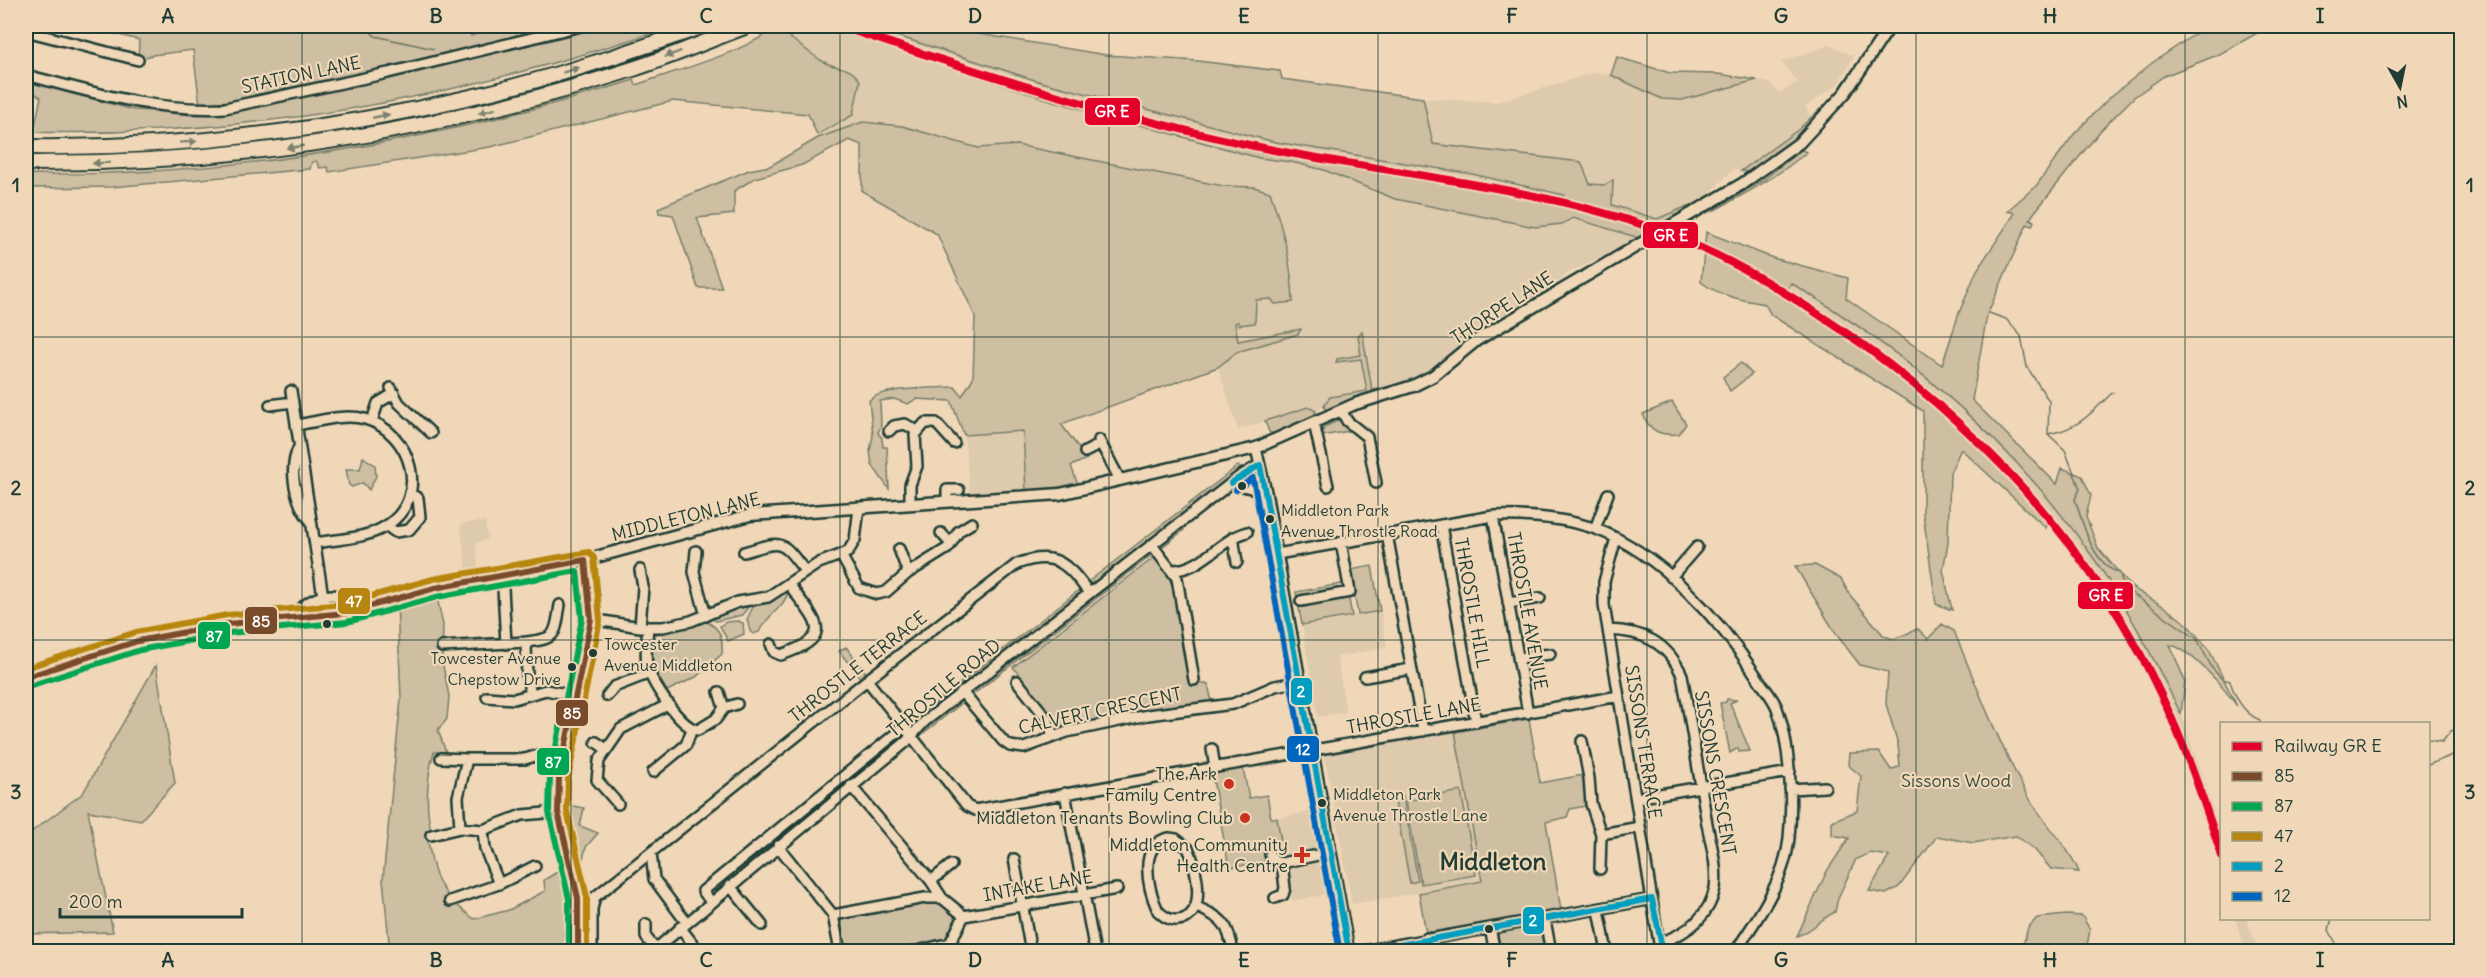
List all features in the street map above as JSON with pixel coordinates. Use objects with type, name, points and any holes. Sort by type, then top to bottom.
[{"type":"highway","points":[[26,147],[196,142],[278,132],[414,110],[538,80],[704,26]]},
{"type":"highway","points":[[26,163],[87,163],[220,156],[392,131],[540,97],[635,69],[747,26]]},
{"type":"highway","points":[[26,141],[130,145]]},
{"type":"main road","name":"THORPE LANE","points":[[1059,494],[1256,448],[1341,410],[1413,386],[1433,376],[1477,340],[1742,184],[1799,143],[1845,93],[1890,26]]},
{"type":"main road","name":"MIDDLETON LANE","points":[[26,677],[138,641],[228,624],[326,616],[362,609],[435,588],[585,560],[750,515],[910,504],[945,494],[1059,494]]},
{"type":"street","name":"STATION LANE","points":[[26,75],[135,104],[201,109],[225,108],[388,73],[581,26]]},
{"type":"street","points":[[26,31],[138,60]]},
{"type":"street","points":[[291,391],[326,616]]},
{"type":"street","points":[[372,421],[378,403],[392,391],[405,409],[431,432]]},
{"type":"street","points":[[270,405],[293,402]]},
{"type":"street","points":[[1341,410],[1347,422],[1367,437],[1377,467],[1376,483]]},
{"type":"street","points":[[297,425],[345,418],[372,421],[393,435],[404,449],[412,474],[410,494],[398,517],[387,526],[368,534],[315,543]]},
{"type":"street","points":[[910,504],[910,485],[917,466],[915,440],[917,431],[925,423],[936,423],[954,443]]},
{"type":"street","points":[[1314,423],[1328,486]]},
{"type":"street","points":[[889,431],[894,426],[905,424],[917,431]]},
{"type":"street","points":[[1085,452],[1100,442],[1120,480]]},
{"type":"street","points":[[1256,448],[1266,492],[1349,951]]},
{"type":"street","name":"THROSTLE ROAD","points":[[653,950],[912,735],[924,722],[1231,483],[1260,465]]},
{"type":"street","points":[[1231,483],[1266,492]]},
{"type":"street","points":[[945,494],[958,490]]},
{"type":"street","points":[[387,526],[395,532],[413,528],[421,513],[418,498],[410,494]]},
{"type":"street","points":[[1595,529],[1608,494]]},
{"type":"street","points":[[591,619],[644,627],[679,624],[706,616],[728,605],[768,597],[819,562],[849,552],[855,540],[860,508]]},
{"type":"street","points":[[1277,554],[1493,516],[1525,515],[1561,520],[1595,529],[1616,538],[1671,577],[1732,639],[1777,707],[1790,772],[1789,840],[1774,892],[1735,951]]},
{"type":"street","name":"THROSTLE AVENUE","points":[[1493,516],[1528,713]]},
{"type":"street","points":[[841,555],[859,588],[868,593],[886,592],[908,573],[951,544],[959,531],[972,523]]},
{"type":"street","name":"THROSTLE HILL","points":[[1441,525],[1476,722]]},
{"type":"street","points":[[1172,570],[1193,566],[1233,537],[1247,532]]},
{"type":"street","points":[[941,533],[951,544]]},
{"type":"street","points":[[1387,534],[1423,731]]},
{"type":"street","points":[[1233,537],[1237,562]]},
{"type":"street","name":"SISSONS TERRACE","points":[[1616,538],[1604,582],[1608,630],[1661,947]]},
{"type":"street","points":[[746,541],[748,551],[769,545],[783,546],[793,552],[805,571]]},
{"type":"street","points":[[1301,601],[1350,592],[1341,542]]},
{"type":"street","points":[[1152,545],[1177,578],[1194,680]]},
{"type":"street","points":[[1671,577],[1697,547]]},
{"type":"street","points":[[899,549],[908,573]]},
{"type":"street","points":[[696,551],[694,572],[706,616]]},
{"type":"street","name":"THROSTLE TERRACE","points":[[592,951],[592,909],[595,897],[867,680],[1017,564],[1034,558],[1051,558],[1070,567],[1089,593]]},
{"type":"street","points":[[578,951],[578,902],[558,813],[559,778],[591,619],[585,560]]},
{"type":"street","points":[[640,570],[647,586],[644,627],[650,673],[679,718],[692,729],[698,730],[711,724],[724,708],[736,704]]},
{"type":"street","points":[[771,644],[777,655],[784,654],[812,640],[817,629],[813,615],[789,584]]},
{"type":"street","points":[[503,588],[506,644]]},
{"type":"street","points":[[294,619],[303,606],[323,595],[349,598],[362,609]]},
{"type":"street","points":[[1508,603],[1540,598]]},
{"type":"street","points":[[442,647],[506,644],[548,639],[557,629],[560,605]]},
{"type":"street","points":[[817,629],[828,629]]},
{"type":"street","name":"SISSONS CRESCENT","points":[[1608,630],[1646,635],[1662,645],[1675,659],[1682,675],[1701,788],[1715,888],[1708,908],[1695,925],[1661,947]]},
{"type":"street","points":[[526,642],[526,677],[531,694]]},
{"type":"street","points":[[1518,658],[1550,654]]},
{"type":"street","points":[[1365,677],[1411,669]]},
{"type":"street","points":[[607,696],[612,683],[650,673]]},
{"type":"street","name":"THROSTLE LANE","points":[[867,680],[967,806],[975,810],[1619,696]]},
{"type":"street","points":[[1017,681],[1048,720],[1053,737]]},
{"type":"street","name":"CALVERT CRESCENT","points":[[962,692],[992,730],[1010,746],[1023,747],[1053,737],[1148,714],[1233,704],[1275,686],[1300,681]]},
{"type":"street","points":[[487,697],[514,699],[546,690],[575,696]]},
{"type":"street","points":[[719,692],[724,708]]},
{"type":"street","points":[[618,804],[597,780],[597,767],[606,749],[629,723],[669,704]]},
{"type":"street","name":"THROSTLE ROAD","points":[[711,902],[704,891],[904,726]]},
{"type":"street","points":[[653,772],[686,745],[692,729]]},
{"type":"street","points":[[1582,741],[1591,804],[1601,834],[1600,869]]},
{"type":"street","points":[[596,742],[606,749]]},
{"type":"street","points":[[1212,749],[1215,768]]},
{"type":"street","points":[[441,758],[525,759],[542,754]]},
{"type":"street","points":[[460,828],[458,797],[467,759]]},
{"type":"street","points":[[1636,798],[1790,772]]},
{"type":"street","points":[[851,786],[931,881],[942,898],[964,916],[949,947],[913,951]]},
{"type":"street","points":[[1790,789],[1825,786]]},
{"type":"street","points":[[1065,793],[1095,951]]},
{"type":"street","points":[[431,835],[460,828],[483,830],[522,815],[558,813]]},
{"type":"street","points":[[1601,834],[1640,827]]},
{"type":"street","points":[[483,830],[485,849],[498,884]]},
{"type":"street","points":[[1176,839],[1188,848],[1198,898],[1197,907],[1190,916],[1176,921],[1163,916],[1158,911],[1148,862],[1151,849],[1162,840],[1176,839]]},
{"type":"street","points":[[778,846],[833,915],[840,951]]},
{"type":"street","points":[[1270,855],[1274,861],[1282,863],[1331,852]]},
{"type":"street","points":[[651,853],[654,879],[699,951]]},
{"type":"street","points":[[1014,859],[1031,951]]},
{"type":"street","points":[[1275,898],[1283,895],[1285,888],[1282,863]]},
{"type":"street","points":[[931,881],[951,865]]},
{"type":"street","points":[[450,901],[498,884],[535,866]]},
{"type":"street","points":[[730,886],[762,925]]},
{"type":"street","name":"INTAKE LANE","points":[[964,916],[1117,889]]},
{"type":"street","points":[[833,915],[925,898],[942,898]]},
{"type":"street","points":[[1358,951],[1545,920],[1652,899]]},
{"type":"street","points":[[1197,907],[1222,920],[1228,927],[1233,951]]},
{"type":"street","points":[[1599,910],[1607,951]]},
{"type":"street","points":[[1545,920],[1551,951]]},
{"type":"street","points":[[646,924],[646,937],[653,950]]},
{"type":"street","points":[[1490,928],[1495,951]]},
{"type":"street","points":[[1427,939],[1429,951]]},
{"type":"shaded area","points":[[793,26],[822,26],[1053,101],[1259,158],[1291,162],[1324,170],[1395,199],[1535,227],[1562,224],[1573,218],[1639,238],[1568,273],[1527,305],[1467,338],[1468,341],[1443,363],[1410,381],[1372,390],[1365,361],[1365,342],[1358,336],[1361,355],[1336,361],[1361,359],[1367,391],[1330,397],[1324,407],[1316,411],[1308,407],[1238,430],[1218,367],[1237,352],[1298,334],[1301,330],[1238,341],[1235,322],[1256,300],[1271,299],[1275,304],[1293,302],[1292,268],[1283,228],[1270,192],[1254,187],[1223,186],[1017,145],[978,148],[902,126],[863,122],[818,138],[817,135],[853,115],[843,66],[825,63],[789,37]]},
{"type":"shaded area","points":[[831,26],[866,26],[1041,82],[1275,142],[1472,174],[1564,195],[1560,204],[1469,185],[1292,156],[1180,132],[1047,96]]},
{"type":"shaded area","points":[[1829,45],[1854,56],[1837,85],[1805,107],[1812,118],[1741,171],[1734,169],[1705,198],[1688,209],[1687,207],[1657,219],[1612,205],[1612,180],[1605,185],[1590,184],[1580,162],[1432,144],[1423,98],[1497,102],[1596,72],[1611,75],[1645,92],[1682,100],[1757,80],[1769,83],[1780,93],[1798,82],[1781,62]]},
{"type":"shaded area","points":[[1791,283],[1860,328],[1942,390],[2000,444],[2052,503],[2094,559],[2156,663],[2181,714],[2220,828],[2220,867],[2195,781],[2164,704],[2115,612],[2074,551],[1997,459],[1946,412],[1893,369],[1784,293]]},
{"type":"shaded area","points":[[1023,431],[1026,491],[970,494],[964,435]]},
{"type":"shaded area","points":[[485,521],[488,540],[477,542],[476,548],[479,574],[468,575],[460,524]]},
{"type":"shaded area","points":[[1380,611],[1387,647],[1337,657],[1346,712],[1318,717],[1302,625]]},
{"type":"shaded area","points":[[1455,732],[1482,882],[1352,904],[1325,757],[1328,753]]},
{"type":"shaded area","name":"Middleton Community Health Centre","points":[[1313,811],[1328,894],[1292,901],[1277,818]]},
{"type":"shaded area","points":[[2235,920],[2247,920],[2258,951],[2246,951]]},
{"type":"green space","points":[[84,26],[468,26],[471,36],[500,26],[555,26],[531,31],[530,34],[255,98],[200,105],[193,50],[152,55],[138,60],[139,40]]},
{"type":"green space","points":[[593,26],[673,26],[513,74],[434,93],[354,108],[274,120],[192,128],[110,132],[26,132],[26,126],[35,126],[41,97],[26,88],[26,81],[134,110],[221,114],[547,41]]},
{"type":"green space","points":[[779,26],[793,26],[790,38],[827,64],[852,72],[856,76],[860,81],[853,115],[817,135],[808,114],[673,101],[490,147],[329,172],[328,167],[320,168],[316,161],[312,162],[310,169],[112,187],[26,188],[26,174],[104,173],[258,162],[409,138],[559,102],[634,80],[636,85],[728,53]]},
{"type":"green space","points":[[822,26],[831,26],[1047,96],[1180,132],[1292,156],[1469,185],[1560,204],[1564,195],[1472,174],[1275,142],[1041,82],[866,26],[949,26],[979,34],[1106,55],[1198,61],[1280,71],[1282,79],[1423,98],[1433,144],[1581,162],[1590,184],[1605,185],[1613,180],[1612,205],[1657,219],[1688,206],[1688,209],[1639,238],[1573,218],[1562,224],[1535,227],[1395,199],[1324,170],[1291,162],[1259,158],[1053,101]]},
{"type":"green space","points":[[2207,26],[2268,27],[2220,54],[2164,76],[2134,97],[2101,130],[2034,213],[2030,219],[2034,221],[2032,226],[2027,224],[1987,315],[1972,400],[2057,484],[2062,468],[2082,476],[2091,495],[2086,517],[2098,548],[2131,587],[2187,624],[2209,650],[2237,706],[2197,661],[2170,645],[2185,681],[2181,714],[2141,635],[2107,578],[2064,518],[2031,479],[1958,405],[1919,372],[1878,340],[1791,283],[1785,293],[1889,366],[1948,413],[2000,465],[2048,521],[2046,528],[1961,449],[1950,473],[1948,543],[1943,570],[1952,610],[1936,604],[1923,514],[1923,411],[1771,315],[1765,304],[1723,294],[1701,282],[1706,232],[1773,258],[1848,278],[1846,298],[1942,365],[1959,313],[1977,270],[2015,213],[2007,211],[2036,186],[2074,134],[2109,98],[2152,63]]},
{"type":"green space","points":[[1617,57],[1670,73],[1718,74],[1757,80],[1682,100],[1662,99],[1611,75]]},
{"type":"green space","points":[[1820,109],[1823,111],[1791,142],[1751,172],[1741,171],[1799,129]]},
{"type":"green space","points":[[863,122],[902,126],[978,148],[1017,145],[1223,186],[1254,187],[1270,192],[1286,246],[1293,302],[1275,304],[1271,299],[1256,300],[1255,323],[1239,325],[1238,322],[1235,323],[1238,341],[1301,329],[1298,334],[1237,352],[1218,367],[1061,424],[1087,459],[1071,466],[1078,485],[1026,491],[1023,431],[964,435],[951,401],[916,399],[908,404],[894,399],[880,401],[881,426],[878,433],[882,438],[883,447],[887,447],[889,489],[872,465],[870,451],[873,435],[869,401],[884,393],[923,388],[955,387],[962,396],[973,378],[975,316],[937,234],[862,191],[862,145],[849,140],[802,165],[755,178],[734,191],[734,214],[697,218],[722,288],[698,288],[673,215],[659,213],[658,208],[749,170],[770,166],[818,138]]},
{"type":"green space","points":[[1801,150],[1807,152],[1748,192],[1711,212],[1763,180]]},
{"type":"green space","points":[[1362,331],[1372,390],[1394,386],[1326,413],[1324,405],[1330,397],[1367,391],[1361,359],[1336,362],[1337,359],[1361,355],[1358,336]]},
{"type":"green space","points":[[1741,363],[1752,374],[1730,391],[1723,377]]},
{"type":"green space","points":[[1672,402],[1686,424],[1679,434],[1667,434],[1653,429],[1643,414]]},
{"type":"green space","points":[[1308,407],[1316,411],[1313,418],[1273,434],[1269,432],[1265,421]]},
{"type":"green space","points":[[1339,420],[1349,431],[1322,436],[1324,427]]},
{"type":"green space","points":[[363,457],[375,465],[376,476],[369,490],[363,483],[352,487],[349,485],[346,469],[360,469]]},
{"type":"green space","points":[[1238,466],[1242,470],[1093,586],[1088,582]]},
{"type":"green space","points":[[1259,495],[1263,499],[1301,706],[1296,709]]},
{"type":"green space","points":[[1182,527],[1184,530],[921,735],[919,733],[933,718],[1176,529]]},
{"type":"green space","points":[[1156,556],[1165,569],[1177,600],[1192,684],[1208,684],[1212,702],[1059,731],[1055,728],[1052,716],[1013,667]]},
{"type":"green space","name":"Sissons Wood","points":[[1815,565],[1841,579],[1850,595],[1884,636],[1894,639],[1918,629],[1928,639],[1942,624],[1954,631],[1988,715],[2017,776],[2034,806],[2068,852],[2079,872],[2051,869],[2034,849],[2016,836],[1973,843],[1937,836],[1899,887],[1886,894],[1869,891],[1889,856],[1871,853],[1856,859],[1838,898],[1835,912],[1797,936],[1827,871],[1849,838],[1832,835],[1832,821],[1857,811],[1861,776],[1848,765],[1849,753],[1879,752],[1891,770],[1900,766],[1898,744],[1886,704],[1888,672],[1860,665],[1836,634],[1795,566]]},
{"type":"green space","points":[[1372,566],[1380,611],[1358,615],[1350,570]]},
{"type":"green space","points":[[1346,583],[1352,616],[1302,625],[1296,592]]},
{"type":"green space","points":[[1079,590],[1082,595],[914,725],[908,724]]},
{"type":"green space","points":[[788,592],[783,602],[759,632],[753,634],[747,619],[753,607]]},
{"type":"green space","points":[[436,593],[443,625],[442,661],[449,696],[447,719],[438,730],[446,752],[434,752],[428,780],[427,801],[431,830],[426,831],[435,871],[444,891],[474,919],[509,910],[545,891],[544,880],[564,868],[573,918],[571,951],[390,952],[383,879],[401,699],[397,603]]},
{"type":"green space","points":[[749,606],[742,615],[716,621],[711,619],[727,611]]},
{"type":"green space","points":[[705,621],[718,630],[722,643],[722,654],[696,677],[667,691],[652,665],[652,635]]},
{"type":"green space","points":[[726,622],[743,623],[744,634],[728,641],[720,626]]},
{"type":"green space","points":[[846,647],[867,674],[861,679],[839,651]]},
{"type":"green space","points":[[156,665],[175,783],[141,820],[88,811],[113,932],[26,934],[26,836],[83,793]]},
{"type":"green space","points":[[1727,699],[1737,700],[1730,703],[1750,751],[1739,752],[1738,748],[1730,753],[1720,703],[1726,702]]},
{"type":"green space","points":[[1529,719],[1540,783],[1584,775],[1586,806],[1570,809],[1567,817],[1546,822],[1561,910],[1426,933],[1419,893],[1482,881],[1455,732]]},
{"type":"green space","points":[[903,731],[904,736],[895,747],[710,897],[709,889]]},
{"type":"green space","name":"Middleton Tenants Bowling Club","points":[[1243,768],[1249,798],[1267,795],[1271,818],[1277,818],[1284,858],[1229,868],[1212,774]]},
{"type":"green space","points":[[1461,791],[1476,875],[1421,884],[1406,801]]},
{"type":"green space","points":[[1403,796],[1418,881],[1410,883],[1394,797]]},
{"type":"green space","points":[[562,804],[584,808],[580,826],[598,833],[586,847],[581,866],[577,870]]},
{"type":"green space","points":[[942,898],[964,916],[950,943],[913,952],[840,952],[833,915]]},
{"type":"green space","points":[[2082,916],[2090,930],[2086,951],[2021,951],[2028,928],[2037,918]]},
{"type":"green space","points":[[1539,925],[1544,927],[1548,951],[1499,951],[1497,936],[1500,932]]},
{"type":"waterway","points":[[365,26],[375,36],[434,49]]},
{"type":"waterway","points":[[1989,313],[2006,319],[2021,336],[2027,367],[2049,401],[2048,434],[2065,450],[2080,489],[2075,499],[2090,543],[2096,553],[2111,569],[2120,573],[2123,587],[2197,639],[2212,668],[2222,679],[2230,681],[2241,704],[2260,722]]},
{"type":"waterway","points":[[2048,434],[2077,424],[2113,392]]},
{"type":"waterway","points":[[2430,740],[2442,742],[2451,731],[2462,727]]},
{"type":"waterway","points":[[2430,764],[2462,751]]},
{"type":"waterway","points":[[2332,920],[2329,930],[2338,947],[2336,952]]},
{"type":"waterway","points":[[479,952],[483,949]]},
{"type":"transit line","points":[[839,26],[1045,92],[1201,134],[1254,146],[1499,189],[1595,211],[1643,225],[1701,248],[1784,292],[1862,344],[1953,418],[2034,500],[2070,545],[2104,592],[2134,642],[2161,695],[2187,755],[2220,850]]},
{"type":"transit line","name":"2","points":[[1231,483],[1260,465],[1349,952]]},
{"type":"transit line","name":"12","points":[[1236,490],[1253,478],[1340,952]]},
{"type":"transit line","name":"47","points":[[26,668],[136,632],[227,615],[343,604],[433,579],[589,552],[594,558],[600,620],[568,779],[567,811],[587,897],[587,952]]},
{"type":"transit line","name":"85","points":[[26,677],[138,641],[228,624],[345,613],[435,588],[585,560],[591,619],[559,778],[558,812],[578,898],[578,952]]},
{"type":"transit line","name":"87","points":[[29,686],[140,650],[229,633],[347,622],[437,597],[577,571],[582,619],[550,776],[549,812],[569,899],[569,951]]},
{"type":"transit line","name":"2","points":[[1361,952],[1652,899],[1663,952]]},
{"type":"place","name":"Middleton Park Avenue Throstle Road","points":[[1270,519]]},
{"type":"place","name":"Towcester Avenue Middleton","points":[[593,653]]},
{"type":"place","name":"Towcester Avenue Chepstow Drive","points":[[572,667]]},
{"type":"place","name":"The Ark Family Centre","points":[[1229,784]]},
{"type":"place","name":"Middleton Park Avenue Throstle Lane","points":[[1322,803]]},
{"type":"place","name":"Middleton Tenants Bowling Club","points":[[1245,818]]},
{"type":"place","name":"Middleton Community Health Centre","points":[[1302,855]]},
{"type":"district","name":"Middleton","points":[[1493,862]]}]
